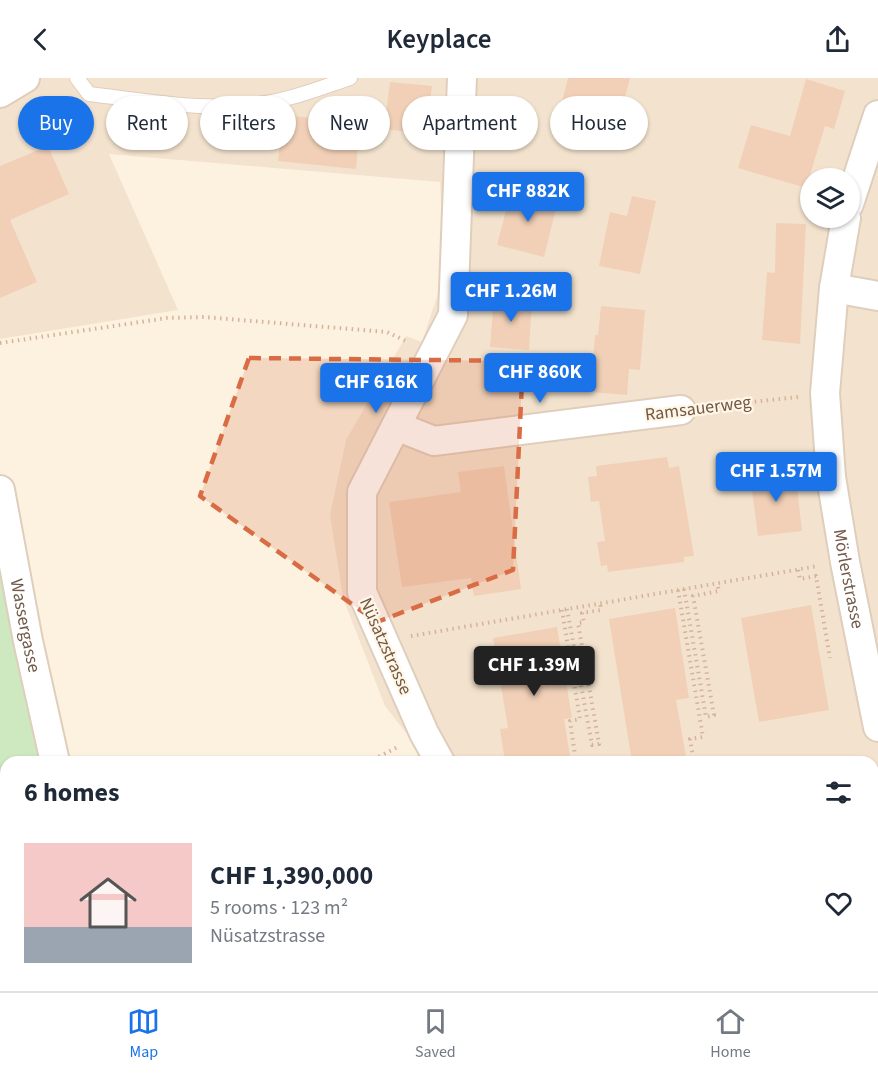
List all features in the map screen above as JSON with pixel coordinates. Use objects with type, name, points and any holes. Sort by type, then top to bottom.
[{"type":"street","points":[[0,93],[25,78]]},
{"type":"street","name":"Nüsatzstrasse","points":[[437,756],[424,733],[362,592],[362,492],[453,315],[462,78]]},
{"type":"street","points":[[860,170],[878,115]]},
{"type":"street","name":"Mörlerstrasse","points":[[844,228],[834,288],[825,393],[831,477],[878,727]]},
{"type":"street","points":[[834,288],[878,296]]},
{"type":"street","name":"Ramsauerweg","points":[[396,426],[434,441],[681,410]]},
{"type":"street","name":"Wassergasse","points":[[0,490],[28,641],[54,756]]},
{"type":"lane","points":[[78,78],[88,94],[227,107],[276,101],[350,78]]},
{"type":"path","points":[[0,343],[167,318],[204,317],[387,332],[433,354]]},
{"type":"path","name":"Ramsauerweg","points":[[681,410],[825,393]]},
{"type":"path","points":[[384,641],[798,570],[800,579],[816,576],[830,658]]},
{"type":"path","points":[[681,590],[706,717],[714,715],[693,596],[718,591],[717,583]]},
{"type":"path","points":[[681,590],[703,737],[690,739],[693,756]]},
{"type":"path","points":[[565,610],[592,745],[599,744],[578,623],[584,622],[582,613],[601,610],[600,603]]},
{"type":"path","points":[[565,610],[579,719],[570,721],[575,756]]},
{"type":"path","points":[[380,756],[424,733]]},
{"type":"highlighted area","points":[[249,358],[523,361],[513,570],[377,622],[200,496]]},
{"type":"shaded area","points":[[0,78],[878,78],[878,756],[424,756],[385,706],[343,598],[330,515],[346,440],[406,336],[422,342],[445,272],[440,182],[109,154],[178,310],[0,339]]},
{"type":"green space","points":[[0,493],[54,756],[0,756]]},
{"type":"building","points":[[568,78],[630,78],[625,96],[563,96]]},
{"type":"building","points":[[806,79],[845,91],[834,129],[825,126],[812,168],[800,168],[800,186],[738,168],[751,125],[790,136]]},
{"type":"building","points":[[390,82],[432,86],[431,96],[402,96],[402,131],[390,130]]},
{"type":"building","points":[[296,116],[308,118],[308,150],[358,150],[356,169],[278,161],[279,150],[296,150]]},
{"type":"building","points":[[38,150],[50,150],[69,194],[10,220],[37,282],[0,298],[0,166]]},
{"type":"building","points":[[512,188],[558,200],[544,257],[497,245]]},
{"type":"building","points":[[632,196],[656,201],[640,274],[599,266],[610,212],[627,216]]},
{"type":"building","points":[[776,223],[800,224],[800,228],[806,228],[800,344],[762,340],[767,272],[775,273]]},
{"type":"building","points":[[494,296],[532,299],[529,350],[490,347]]},
{"type":"building","points":[[601,306],[645,310],[640,370],[629,369],[627,395],[590,392],[595,335],[598,335]]},
{"type":"building","points":[[667,457],[669,468],[679,466],[694,556],[684,557],[684,562],[608,572],[607,565],[601,566],[597,542],[605,541],[599,501],[591,502],[588,477],[597,476],[596,466]]},
{"type":"building","points":[[504,466],[521,589],[474,596],[471,578],[402,587],[389,502],[461,492],[458,472]]},
{"type":"building","points":[[795,469],[802,531],[758,536],[750,475]]},
{"type":"building","points":[[811,605],[829,710],[759,722],[741,618]]},
{"type":"building","points":[[675,608],[689,698],[676,700],[686,756],[631,756],[609,619]]},
{"type":"building","points":[[557,627],[572,718],[564,719],[570,756],[504,756],[500,729],[508,728],[493,638]]}]
